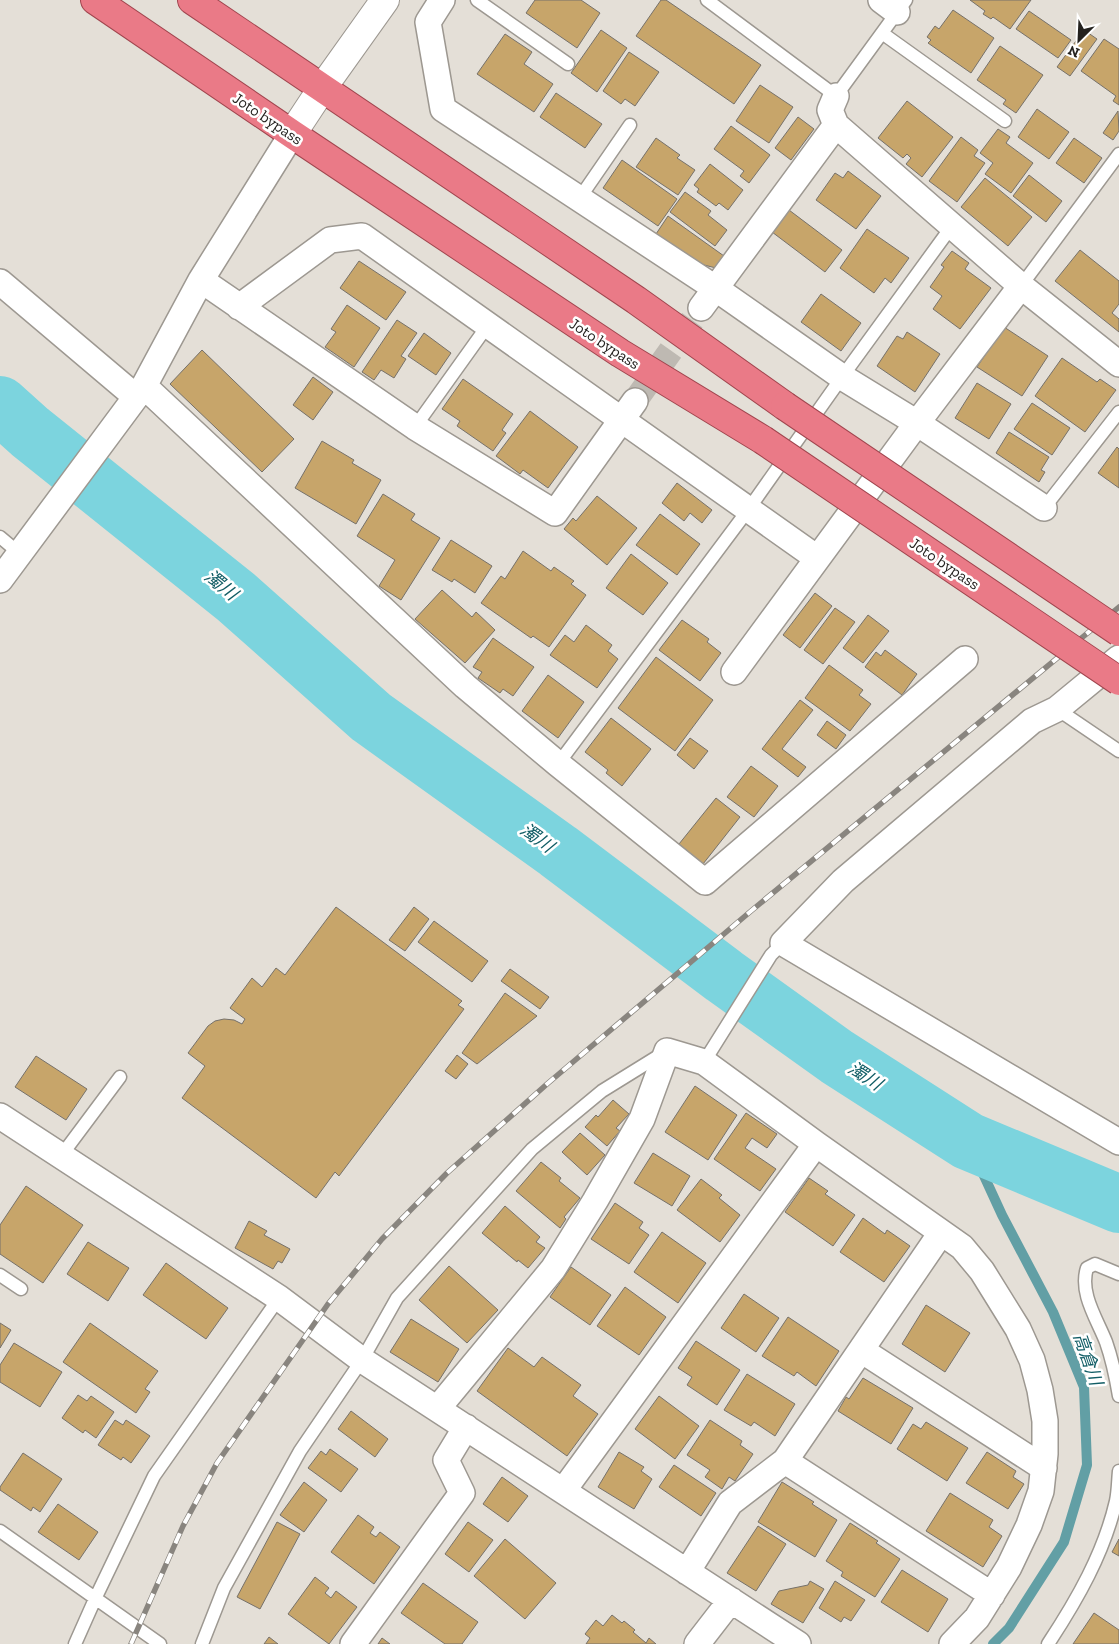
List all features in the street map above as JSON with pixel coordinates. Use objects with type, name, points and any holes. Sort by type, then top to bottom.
[{"type":"highway","name":"Joto bypass","points":[[95,0],[620,353],[763,440],[1119,680]]},
{"type":"highway","points":[[192,0],[636,300],[785,406],[1119,632]]},
{"type":"street","points":[[0,580],[135,399],[201,280],[292,134],[385,0]]},
{"type":"street","points":[[442,0],[428,22],[443,109],[715,288],[842,377],[917,423],[1044,508]]},
{"type":"street","points":[[836,96],[830,110],[836,125],[1021,286],[1119,364]]},
{"type":"street","points":[[701,308],[836,125]]},
{"type":"street","points":[[239,307],[330,240],[362,236],[488,325],[628,410],[748,510],[817,558]]},
{"type":"street","points":[[201,280],[415,427],[555,513],[628,410]]},
{"type":"street","points":[[0,282],[458,679],[558,764],[704,882],[965,659]]},
{"type":"street","points":[[734,672],[917,423],[1021,286]]},
{"type":"street","points":[[1119,658],[1057,709],[1032,721],[843,881],[777,949],[1119,1142]]},
{"type":"street","points":[[438,1408],[552,1269],[595,1201],[642,1119],[667,1051],[707,1057],[816,1144],[962,1247],[982,1271],[1018,1330],[1032,1360],[1046,1420],[1041,1491],[1030,1525],[1010,1567],[977,1618],[952,1644]]},
{"type":"street","points":[[0,1116],[279,1298],[362,1360],[798,1644]]},
{"type":"street","points":[[563,1491],[816,1144]]},
{"type":"street","points":[[687,1572],[730,1503],[786,1461],[941,1233]]},
{"type":"street","points":[[862,1350],[1044,1468]]},
{"type":"street","points":[[353,1644],[462,1493],[446,1460],[466,1428]]},
{"type":"street","points":[[786,1461],[992,1595]]},
{"type":"street","points":[[697,1644],[731,1600]]},
{"type":"lane","points":[[477,0],[568,64]]},
{"type":"lane","points":[[707,0],[836,96],[882,33],[895,4]]},
{"type":"lane","points":[[882,33],[1005,121]]},
{"type":"lane","points":[[579,199],[630,125]]},
{"type":"lane","points":[[1021,286],[1119,154]]},
{"type":"lane","points":[[558,764],[748,510],[952,226]]},
{"type":"lane","points":[[415,427],[488,325]]},
{"type":"lane","points":[[1044,508],[1119,412]]},
{"type":"lane","points":[[0,537],[19,553]]},
{"type":"lane","points":[[1057,709],[1119,751]]},
{"type":"lane","points":[[707,1057],[777,949]]},
{"type":"lane","points":[[202,1644],[224,1588],[300,1451],[362,1360],[397,1298],[532,1149],[602,1091],[667,1051]]},
{"type":"lane","points":[[61,1156],[120,1077]]},
{"type":"lane","points":[[1119,1274],[1104,1266],[1095,1264],[1087,1268],[1084,1277],[1084,1289],[1106,1344],[1119,1396]]},
{"type":"lane","points":[[0,1275],[21,1289]]},
{"type":"lane","points":[[75,1644],[154,1476],[279,1298]]},
{"type":"lane","points":[[1048,1644],[1076,1602],[1100,1551],[1116,1500],[1119,1471]]},
{"type":"lane","points":[[0,1531],[160,1644]]},
{"type":"building","points":[[535,0],[581,0],[600,13],[577,48],[526,13]]},
{"type":"building","points":[[661,0],[666,0],[761,65],[734,104],[636,36]]},
{"type":"building","points":[[970,0],[1031,0],[1010,29],[993,17],[991,19],[983,14],[985,11]]},
{"type":"building","points":[[953,10],[994,38],[971,73],[928,43],[931,40],[927,37],[935,26],[939,29]]},
{"type":"building","points":[[1029,11],[1071,40],[1058,58],[1016,29]]},
{"type":"building","points":[[601,30],[627,48],[597,92],[571,73]]},
{"type":"building","points":[[1084,30],[1097,39],[1070,76],[1057,67]]},
{"type":"building","points":[[505,34],[532,52],[524,64],[553,84],[534,112],[477,74]]},
{"type":"building","points":[[1104,39],[1119,49],[1119,105],[1113,101],[1116,96],[1081,71]]},
{"type":"building","points":[[1000,46],[1043,75],[1016,113],[1003,104],[1006,100],[977,80]]},
{"type":"building","points":[[629,52],[659,72],[635,106],[625,99],[621,104],[603,91]]},
{"type":"building","points":[[760,85],[793,107],[769,143],[736,121]]},
{"type":"building","points":[[556,93],[602,124],[585,148],[540,117]]},
{"type":"building","points":[[907,101],[953,137],[922,177],[906,164],[911,158],[907,154],[903,158],[878,138]]},
{"type":"building","points":[[1037,109],[1069,132],[1049,159],[1018,137]]},
{"type":"building","points":[[1118,111],[1119,131],[1113,140],[1103,133]]},
{"type":"building","points":[[798,117],[814,129],[791,160],[775,148]]},
{"type":"building","points":[[731,126],[770,155],[749,183],[740,176],[744,171],[714,149]]},
{"type":"building","points":[[998,129],[1010,137],[1006,143],[1033,163],[1011,193],[985,174],[993,163],[980,153]]},
{"type":"building","points":[[961,137],[978,150],[974,156],[985,163],[957,202],[929,181]]},
{"type":"building","points":[[656,138],[680,155],[677,158],[695,170],[678,195],[636,167]]},
{"type":"building","points":[[1074,138],[1102,158],[1084,183],[1056,163]]},
{"type":"building","points":[[622,160],[677,199],[658,226],[603,188]]},
{"type":"building","points":[[710,164],[743,190],[728,210],[719,203],[716,206],[697,192],[699,189],[694,185]]},
{"type":"building","points":[[848,171],[881,196],[856,229],[816,200],[835,173],[843,178]]},
{"type":"building","points":[[1029,175],[1062,201],[1046,222],[1013,196]]},
{"type":"building","points":[[985,178],[1032,217],[1008,246],[961,207]]},
{"type":"building","points":[[685,192],[711,211],[708,215],[727,230],[715,246],[670,212]]},
{"type":"building","points":[[789,210],[842,250],[825,272],[772,232]]},
{"type":"building","points":[[668,216],[724,256],[716,268],[696,263],[656,234]]},
{"type":"building","points":[[867,229],[909,258],[891,283],[885,278],[874,293],[840,268]]},
{"type":"building","points":[[1080,250],[1119,281],[1119,304],[1112,313],[1119,319],[1119,332],[1055,281]]},
{"type":"building","points":[[952,251],[969,263],[965,269],[991,288],[960,329],[933,309],[942,296],[930,287],[944,267],[941,265]]},
{"type":"building","points":[[359,261],[406,292],[386,320],[340,288]]},
{"type":"building","points":[[821,294],[861,323],[841,351],[801,322]]},
{"type":"building","points":[[347,305],[380,328],[354,367],[325,347],[336,332],[331,329]]},
{"type":"building","points":[[397,320],[417,333],[401,356],[406,359],[394,378],[381,370],[374,380],[362,372]]},
{"type":"building","points":[[1004,327],[1048,356],[1022,396],[977,367]]},
{"type":"building","points":[[907,332],[940,354],[915,392],[877,366],[897,336],[903,339]]},
{"type":"building","points":[[424,333],[451,353],[436,375],[408,356]]},
{"type":"building","points":[[202,350],[294,439],[262,472],[170,384]]},
{"type":"building","points":[[1062,358],[1097,382],[1100,379],[1116,390],[1085,432],[1035,396]]},
{"type":"building","points":[[313,377],[333,392],[313,420],[293,405]]},
{"type":"building","points":[[463,379],[513,414],[502,430],[506,433],[493,451],[457,426],[460,421],[442,409]]},
{"type":"building","points":[[977,383],[1011,404],[989,439],[955,418]]},
{"type":"building","points":[[1032,403],[1070,428],[1052,455],[1014,429]]},
{"type":"building","points":[[530,411],[578,447],[548,488],[523,470],[520,474],[496,456]]},
{"type":"building","points":[[1009,432],[1049,457],[1041,470],[1045,472],[1039,482],[996,453]]},
{"type":"building","points":[[322,441],[354,460],[352,463],[381,480],[356,524],[295,488]]},
{"type":"building","points":[[1117,447],[1119,449],[1119,488],[1098,473]]},
{"type":"building","points":[[677,483],[712,510],[702,523],[690,513],[684,521],[662,503]]},
{"type":"building","points":[[383,494],[415,514],[411,520],[440,538],[401,600],[379,586],[395,560],[357,536]]},
{"type":"building","points":[[597,496],[637,528],[607,565],[564,529],[573,518],[576,521]]},
{"type":"building","points":[[660,514],[700,544],[677,575],[636,545]]},
{"type":"building","points":[[451,540],[492,566],[475,593],[454,579],[452,582],[432,570]]},
{"type":"building","points":[[523,551],[551,571],[554,567],[574,581],[571,584],[586,595],[549,647],[533,636],[531,638],[481,603],[501,576],[505,579]]},
{"type":"building","points":[[631,554],[668,583],[643,615],[606,588]]},
{"type":"building","points":[[442,590],[472,617],[476,612],[495,630],[465,663],[415,619]]},
{"type":"building","points":[[815,593],[832,606],[800,648],[783,635]]},
{"type":"building","points":[[835,608],[855,622],[823,664],[804,650]]},
{"type":"building","points":[[868,615],[889,631],[863,663],[843,648]]},
{"type":"building","points":[[682,620],[709,639],[707,642],[721,653],[700,681],[659,650]]},
{"type":"building","points":[[586,625],[612,645],[608,651],[618,659],[597,688],[550,655],[565,635],[574,642]]},
{"type":"building","points":[[493,638],[534,667],[513,696],[503,689],[500,693],[478,678],[482,672],[473,667]]},
{"type":"building","points":[[885,650],[917,674],[902,695],[865,667],[876,652],[881,656]]},
{"type":"building","points":[[656,657],[713,700],[675,751],[618,708]]},
{"type":"building","points":[[829,665],[863,690],[859,695],[871,704],[850,731],[805,698]]},
{"type":"building","points":[[548,675],[584,702],[558,738],[522,711]]},
{"type":"building","points":[[800,700],[813,710],[782,749],[806,767],[798,777],[762,749]]},
{"type":"building","points":[[611,718],[651,749],[622,786],[606,773],[608,770],[585,752]]},
{"type":"building","points":[[827,721],[846,735],[836,749],[817,735]]},
{"type":"building","points":[[690,738],[708,751],[694,769],[677,755]]},
{"type":"building","points":[[751,766],[778,786],[754,817],[727,797]]},
{"type":"building","points":[[716,798],[740,817],[703,864],[679,844]]},
{"type":"building","points":[[336,907],[462,1001],[458,1005],[464,1009],[339,1176],[335,1172],[316,1198],[182,1098],[205,1066],[188,1053],[208,1026],[215,1021],[224,1019],[234,1020],[242,1024],[245,1019],[230,1008],[252,978],[262,987],[276,968],[285,975]]},
{"type":"building","points":[[414,907],[429,919],[405,951],[389,940]]},
{"type":"building","points":[[434,921],[488,961],[472,982],[418,942]]},
{"type":"building","points":[[510,969],[549,997],[540,1009],[501,981]]},
{"type":"building","points":[[505,993],[537,1016],[477,1064],[462,1053]]},
{"type":"building","points":[[457,1055],[468,1064],[456,1079],[445,1071]]},
{"type":"building","points":[[36,1056],[87,1089],[66,1120],[15,1087]]},
{"type":"building","points":[[695,1086],[737,1115],[708,1160],[665,1132]]},
{"type":"building","points":[[613,1100],[629,1114],[616,1128],[620,1131],[607,1146],[585,1127],[596,1115],[598,1117]]},
{"type":"building","points":[[746,1113],[777,1134],[767,1148],[752,1138],[745,1148],[776,1169],[760,1191],[714,1159]]},
{"type":"building","points":[[580,1133],[605,1155],[587,1175],[562,1152]]},
{"type":"building","points":[[653,1153],[690,1176],[672,1206],[634,1183]]},
{"type":"building","points":[[541,1162],[561,1178],[559,1181],[580,1198],[564,1217],[566,1219],[560,1228],[516,1191]]},
{"type":"building","points":[[809,1178],[828,1191],[825,1194],[855,1215],[833,1246],[785,1212]]},
{"type":"building","points":[[701,1179],[722,1195],[719,1198],[740,1215],[720,1242],[677,1210]]},
{"type":"building","points":[[26,1186],[83,1225],[43,1283],[0,1254],[0,1225]]},
{"type":"building","points":[[615,1203],[643,1222],[639,1228],[649,1235],[629,1264],[591,1239]]},
{"type":"building","points":[[505,1206],[540,1237],[536,1242],[545,1248],[528,1268],[518,1260],[517,1262],[482,1233]]},
{"type":"building","points":[[863,1218],[885,1234],[887,1230],[910,1246],[884,1282],[840,1252]]},
{"type":"building","points":[[249,1221],[267,1231],[264,1235],[290,1249],[282,1263],[278,1261],[273,1269],[235,1248]]},
{"type":"building","points":[[662,1232],[706,1263],[678,1303],[634,1272]]},
{"type":"building","points":[[88,1242],[129,1268],[108,1301],[67,1274]]},
{"type":"building","points":[[166,1263],[228,1308],[206,1339],[143,1295]]},
{"type":"building","points":[[449,1266],[498,1310],[467,1343],[419,1300]]},
{"type":"building","points":[[571,1267],[611,1295],[590,1325],[550,1297]]},
{"type":"building","points":[[625,1287],[666,1317],[639,1355],[597,1326]]},
{"type":"building","points":[[744,1294],[779,1318],[756,1352],[721,1328]]},
{"type":"building","points":[[926,1305],[970,1333],[945,1372],[902,1344]]},
{"type":"building","points":[[788,1317],[839,1351],[816,1386],[797,1372],[794,1376],[762,1356]]},
{"type":"building","points":[[411,1319],[459,1349],[438,1382],[390,1352]]},
{"type":"building","points":[[0,1323],[11,1330],[0,1348]]},
{"type":"building","points":[[90,1323],[158,1371],[145,1389],[150,1392],[136,1413],[63,1362]]},
{"type":"building","points":[[696,1341],[740,1370],[717,1405],[687,1385],[692,1377],[678,1368]]},
{"type":"building","points":[[14,1343],[62,1372],[40,1407],[0,1382],[0,1365]]},
{"type":"building","points":[[508,1348],[534,1367],[542,1357],[581,1385],[573,1396],[598,1414],[567,1456],[477,1391]]},
{"type":"building","points":[[747,1374],[795,1404],[775,1436],[754,1422],[751,1426],[724,1410]]},
{"type":"building","points":[[863,1378],[913,1408],[891,1444],[838,1411],[846,1397],[849,1399]]},
{"type":"building","points":[[78,1395],[87,1401],[91,1396],[114,1412],[96,1438],[85,1430],[83,1433],[62,1418]]},
{"type":"building","points":[[659,1396],[699,1426],[675,1459],[635,1429]]},
{"type":"building","points":[[351,1411],[388,1439],[375,1457],[338,1429]]},
{"type":"building","points":[[115,1420],[123,1425],[126,1420],[150,1436],[131,1463],[123,1457],[121,1460],[98,1445]]},
{"type":"building","points":[[710,1420],[742,1441],[740,1445],[753,1454],[735,1481],[729,1477],[722,1489],[705,1477],[710,1470],[687,1455]]},
{"type":"building","points":[[926,1422],[968,1448],[947,1481],[897,1449],[913,1424],[921,1429]]},
{"type":"building","points":[[330,1449],[358,1469],[341,1492],[308,1468],[321,1451],[326,1455]]},
{"type":"building","points":[[619,1452],[644,1467],[641,1471],[652,1479],[634,1509],[598,1487]]},
{"type":"building","points":[[987,1452],[1016,1471],[1013,1477],[1024,1484],[1008,1509],[966,1483]]},
{"type":"building","points":[[23,1453],[62,1479],[40,1512],[33,1507],[31,1511],[0,1490],[0,1487]]},
{"type":"building","points":[[674,1465],[716,1493],[701,1516],[659,1487]]},
{"type":"building","points":[[502,1477],[528,1496],[508,1522],[483,1504]]},
{"type":"building","points":[[304,1482],[327,1500],[304,1532],[280,1515]]},
{"type":"building","points":[[782,1482],[814,1502],[812,1504],[837,1520],[815,1557],[758,1522]]},
{"type":"building","points":[[950,1493],[993,1520],[989,1527],[1002,1536],[983,1567],[926,1531]]},
{"type":"building","points":[[58,1504],[98,1532],[79,1560],[38,1532]]},
{"type":"building","points":[[358,1515],[374,1527],[370,1533],[376,1537],[380,1532],[400,1547],[374,1584],[331,1552]]},
{"type":"building","points":[[277,1522],[300,1534],[260,1609],[237,1597]]},
{"type":"building","points":[[468,1522],[493,1540],[469,1572],[445,1554]]},
{"type":"building","points":[[850,1523],[878,1541],[876,1543],[900,1559],[875,1597],[841,1576],[843,1572],[826,1561]]},
{"type":"building","points":[[758,1526],[786,1544],[756,1591],[727,1573]]},
{"type":"building","points":[[505,1539],[556,1583],[525,1619],[474,1576]]},
{"type":"building","points":[[1119,1539],[1119,1556],[1112,1552]]},
{"type":"building","points":[[902,1570],[948,1599],[928,1632],[881,1602]]},
{"type":"building","points":[[315,1577],[329,1588],[325,1593],[331,1598],[336,1591],[357,1607],[329,1644],[288,1614]]},
{"type":"building","points":[[810,1581],[824,1589],[803,1623],[771,1604],[779,1591],[808,1585]]},
{"type":"building","points":[[835,1581],[865,1600],[851,1621],[844,1617],[841,1622],[819,1608]]},
{"type":"building","points":[[423,1583],[478,1622],[462,1644],[445,1644],[401,1613]]},
{"type":"building","points":[[1094,1613],[1119,1630],[1119,1644],[1073,1644]]},
{"type":"building","points":[[612,1615],[622,1623],[624,1621],[635,1630],[633,1632],[646,1643],[649,1638],[656,1644],[586,1644],[590,1638],[585,1634],[596,1620],[603,1626]]},
{"type":"building","points":[[269,1637],[278,1644],[264,1644]]},
{"type":"building","points":[[382,1638],[390,1644],[378,1644]]},
{"type":"waterway","name":"濁川","points":[[0,405],[30,432],[236,597],[371,717],[558,851],[724,976],[837,1057],[968,1141],[1119,1204]]},
{"type":"waterway","name":"高倉川","points":[[968,1141],[1002,1215],[1053,1312],[1084,1387],[1087,1465],[1064,1542],[1009,1628],[993,1644]]},
{"type":"tunnel","points":[[635,401],[701,308]]},
{"type":"railway","points":[[131,1644],[183,1526],[217,1463],[328,1304],[382,1239],[447,1173],[547,1084],[751,911],[1119,607]]}]
